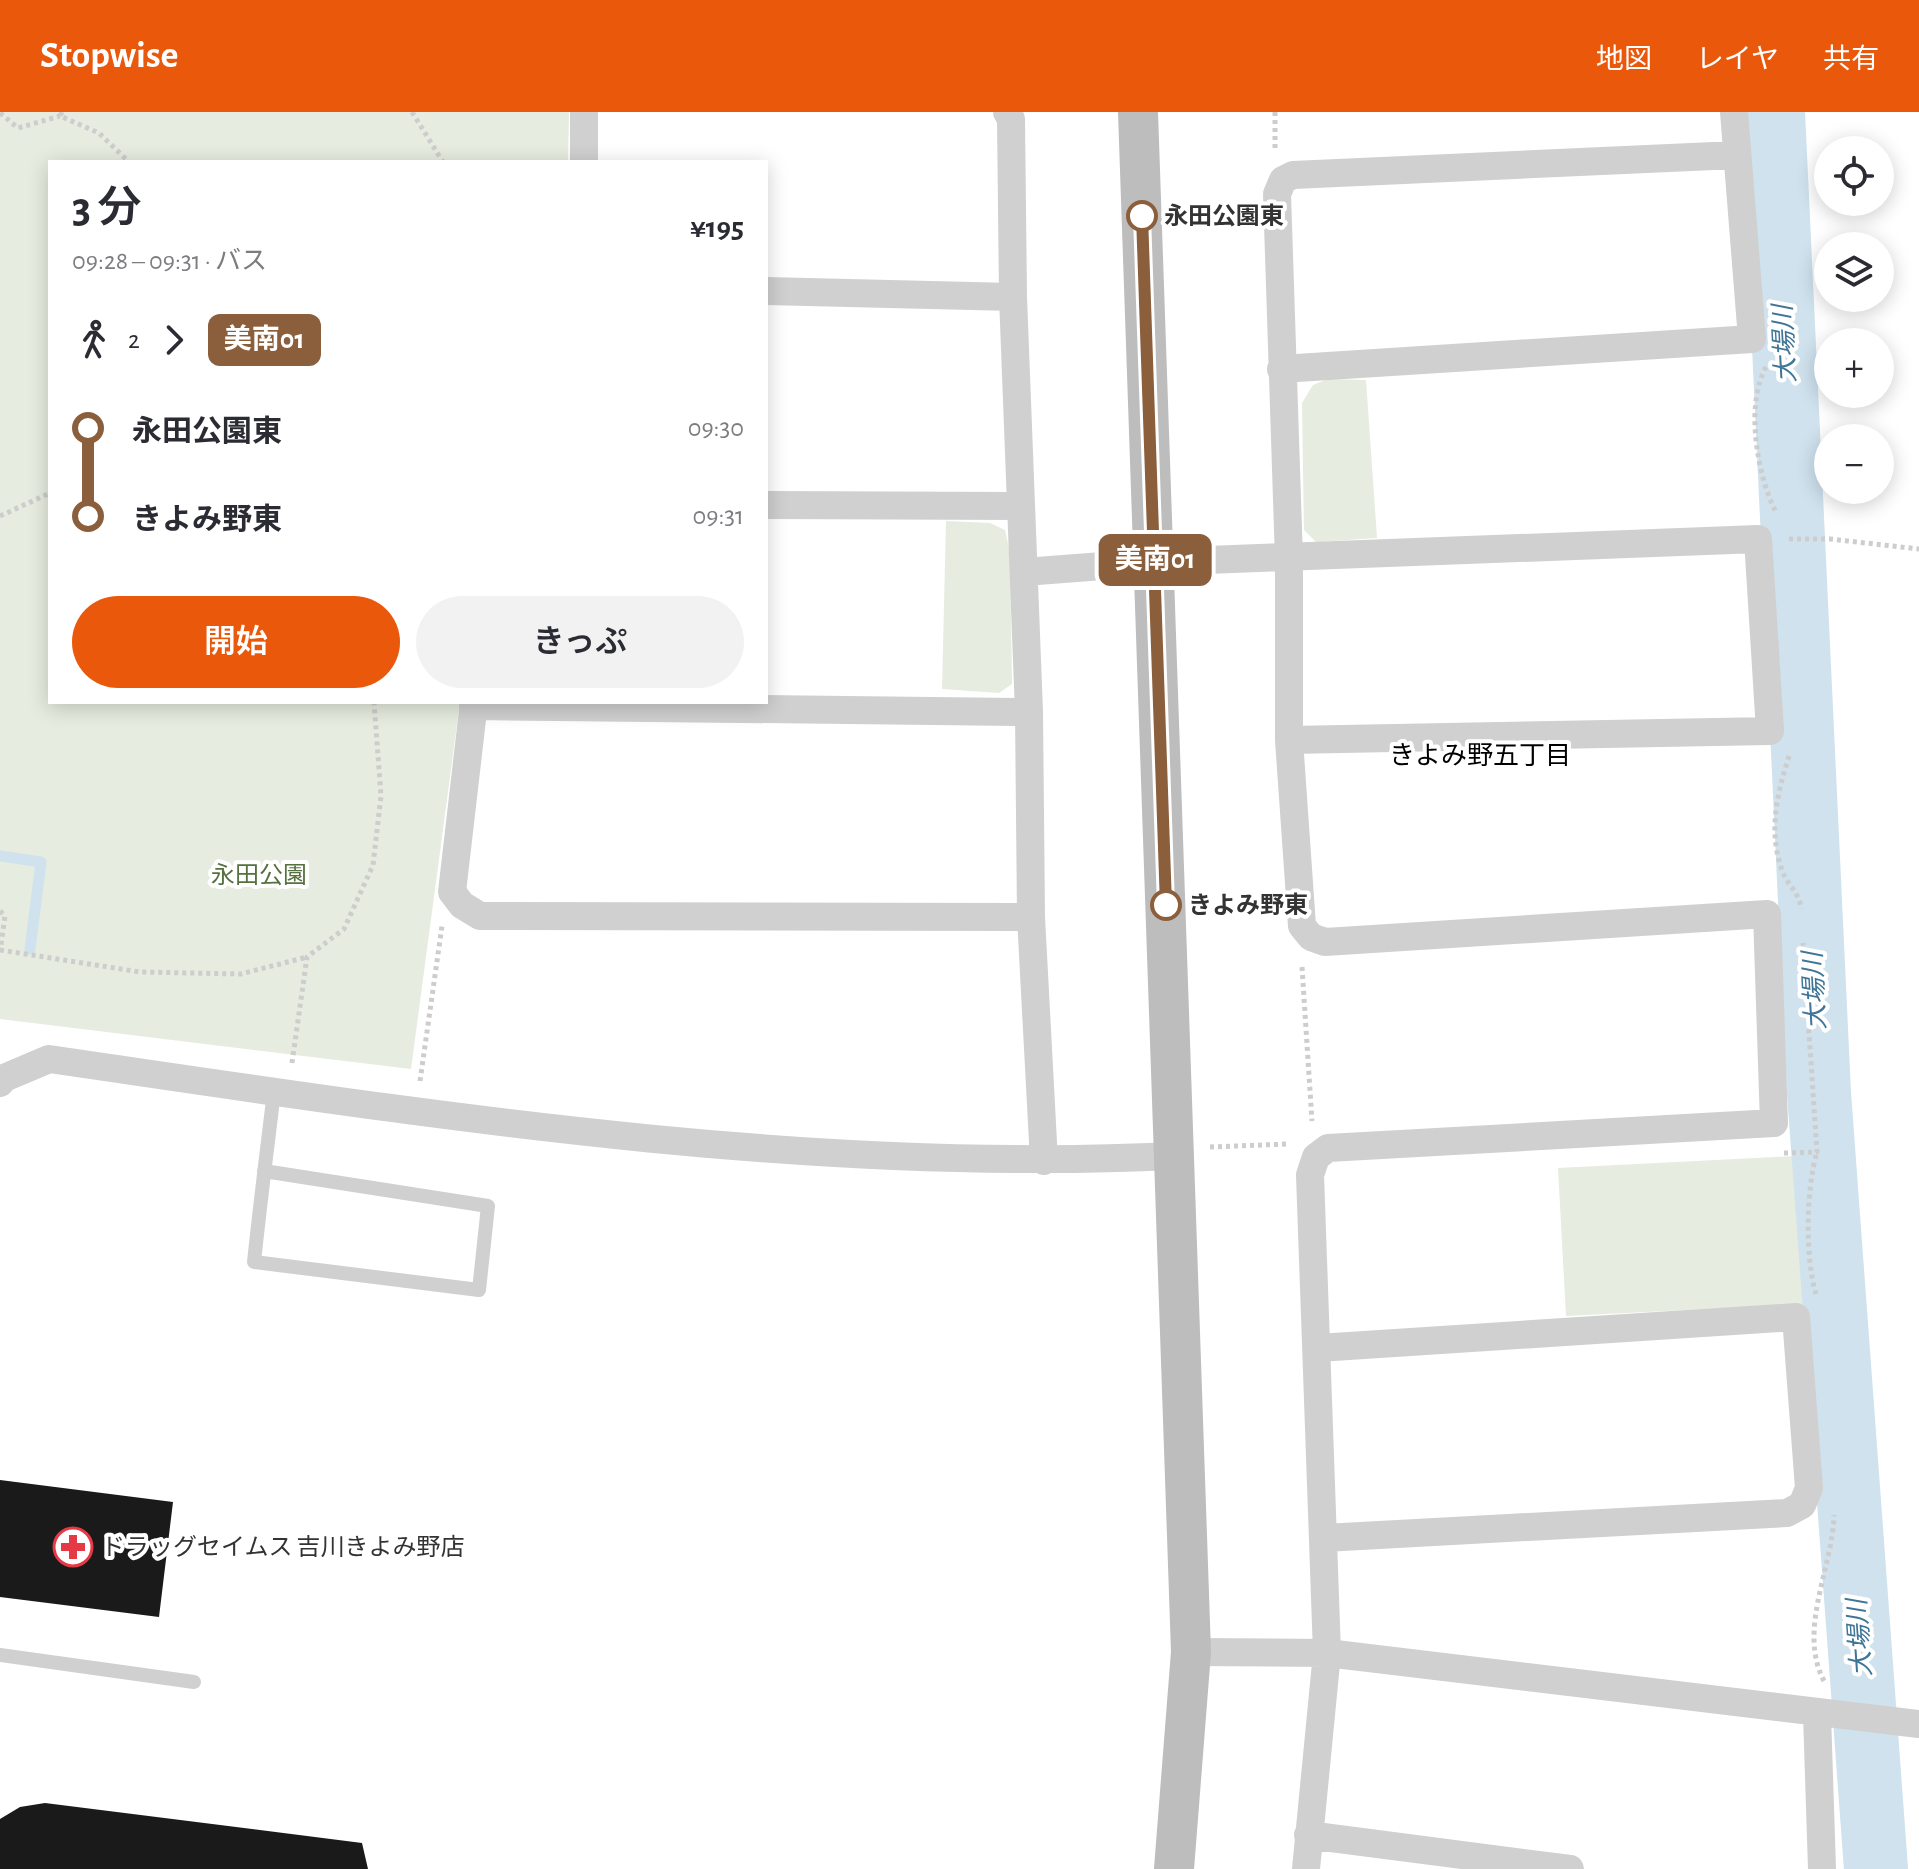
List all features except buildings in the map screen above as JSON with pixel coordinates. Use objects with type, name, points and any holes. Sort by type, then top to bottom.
[{"type":"street","points":[[584,112],[584,160]]},
{"type":"street","points":[[1007,112],[1011,119],[1013,297],[1029,712],[1031,917],[1044,1161]]},
{"type":"street","points":[[1138,112],[1155,562],[1190,1151],[1191,1652],[1174,1869]]},
{"type":"street","points":[[1281,369],[1752,339],[1734,112]]},
{"type":"street","points":[[1306,1869],[1327,1653],[1310,1175],[1316,1157],[1328,1148],[1774,1123],[1767,914],[1325,942],[1311,937],[1302,926],[1289,740],[1289,560],[1277,194],[1283,180],[1293,175],[1736,155]]},
{"type":"street","points":[[768,291],[1013,297]]},
{"type":"street","points":[[768,505],[1020,506]]},
{"type":"street","points":[[1024,572],[1155,562],[1289,560],[1758,539],[1770,731],[1289,740]]},
{"type":"street","points":[[1029,712],[473,704],[452,892],[462,905],[480,916],[1031,917]]},
{"type":"street","points":[[0,1083],[49,1059],[280,1093],[710,1143],[828,1153],[1044,1161],[1190,1151]]},
{"type":"street","points":[[1318,1348],[1796,1317],[1809,1488],[1802,1505],[1787,1513],[1324,1538]]},
{"type":"street","points":[[1191,1652],[1327,1653],[1918,1724]]},
{"type":"street","points":[[1817,1714],[1822,1869]]},
{"type":"street","points":[[1308,1835],[1570,1869]]},
{"type":"lane","points":[[264,1171],[488,1206],[479,1290],[254,1262],[264,1171],[280,1093]]},
{"type":"lane","points":[[0,1655],[194,1682]]},
{"type":"path","points":[[412,112],[442,160]]},
{"type":"path","points":[[0,113],[18,128],[61,114],[99,133],[127,160]]},
{"type":"path","points":[[0,516],[48,494]]},
{"type":"path","points":[[1782,539],[1830,539],[1919,549]]},
{"type":"path","points":[[0,911],[5,916],[0,951],[140,972],[241,974],[307,957],[344,929],[373,865],[381,796],[374,704]]},
{"type":"path","points":[[420,1081],[440,928],[462,905]]},
{"type":"path","points":[[1305,1128],[1312,1121],[1302,959],[1311,937]]},
{"type":"path","points":[[280,1093],[307,957]]},
{"type":"path","points":[[1190,1151],[1291,1144],[1299,1136]]},
{"type":"green space","name":"永田公園","points":[[0,112],[569,112],[568,160],[48,160],[48,704],[460,704],[411,1069],[0,1019]]},
{"type":"green space","points":[[1328,379],[1366,380],[1377,538],[1316,542],[1304,530],[1302,403],[1313,385]]},
{"type":"green space","points":[[946,521],[990,523],[1005,530],[1010,553],[1012,684],[999,693],[942,689]]},
{"type":"green space","points":[[1796,1156],[1803,1304],[1566,1316],[1558,1168]]},
{"type":"waterway","name":"大場川","points":[[1773,112],[1819,1093],[1876,1869]]},
{"type":"waterway","points":[[0,856],[41,862],[30,949]]},
{"type":"bus line","name":"美南01","points":[[1142,216],[1166,905]]},
{"type":"place","name":"永田公園東","points":[[1142,216]]},
{"type":"place","name":"きよみ野東","points":[[1166,905]]},
{"type":"place","name":"ドラッグセイムス 吉川きよみ野店","points":[[73,1547]]},
{"type":"district","name":"きよみ野五丁目","points":[[1480,755]]}]
